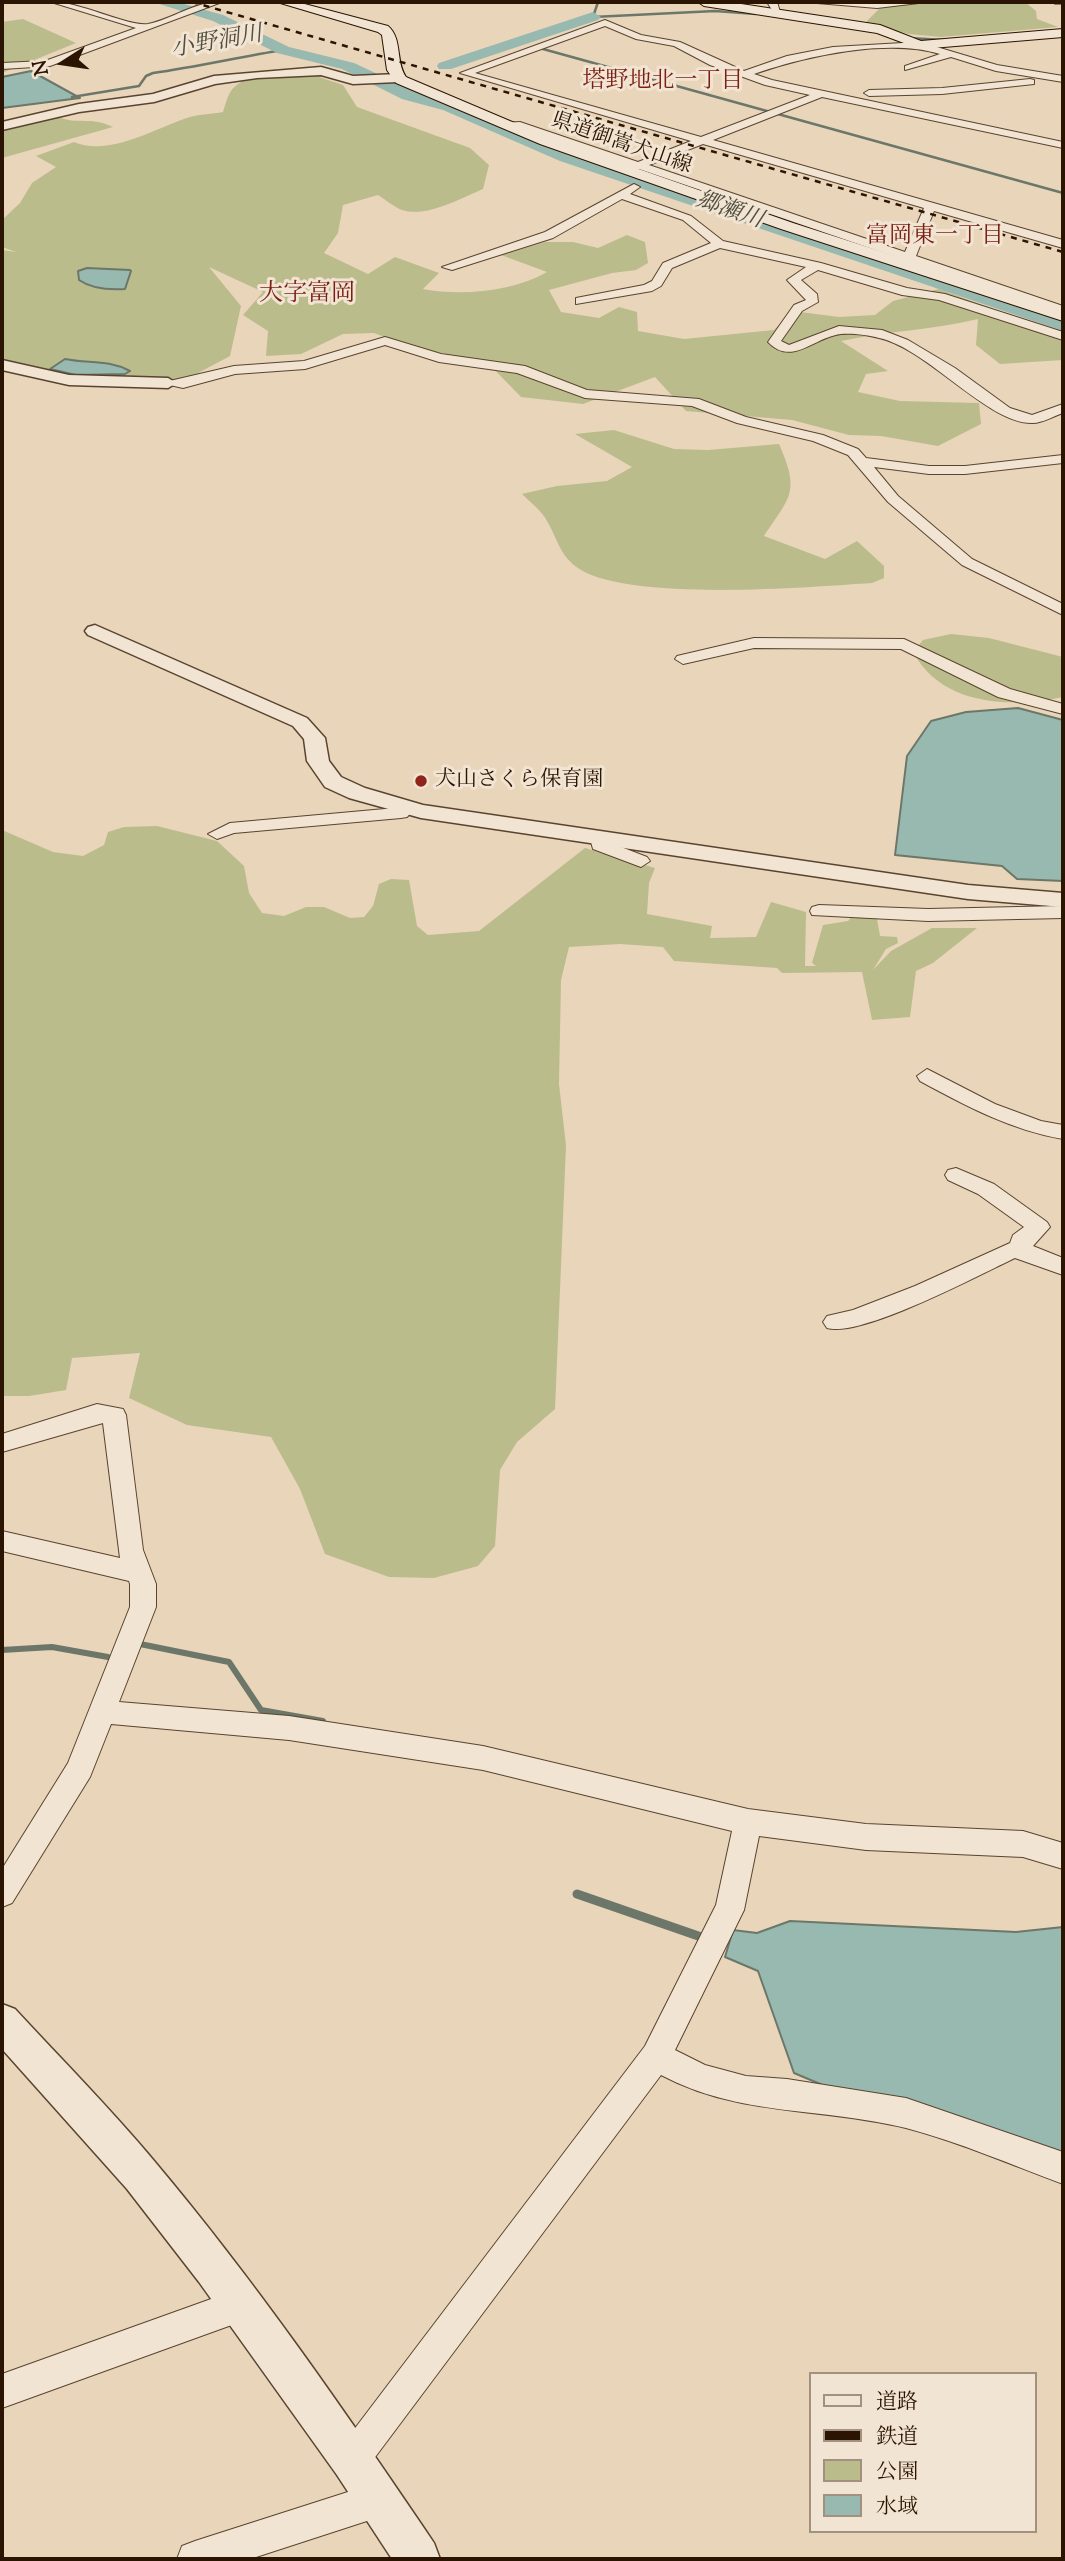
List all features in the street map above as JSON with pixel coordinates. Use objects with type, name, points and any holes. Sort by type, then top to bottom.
[{"type":"main road","points":[[283,2],[383,29],[389,34],[399,81]]},
{"type":"main road","points":[[704,2],[775,8],[943,50],[1063,33]]},
{"type":"main road","name":"県道御嵩犬山線","points":[[399,81],[505,125],[631,168],[646,182],[909,260],[1063,316]]},
{"type":"street","points":[[56,2],[147,28]]},
{"type":"street","points":[[2,66],[41,65],[217,2]]},
{"type":"street","points":[[810,2],[877,5],[922,2]]},
{"type":"street","points":[[1063,145],[769,83],[714,63],[677,44],[639,37],[606,23],[465,73],[1063,244]]},
{"type":"street","points":[[747,73],[791,58],[907,39]]},
{"type":"street","points":[[909,68],[943,50],[996,68],[1062,79]]},
{"type":"street","points":[[2,126],[79,107],[154,98],[224,78],[311,71],[328,72],[353,80],[399,81]]},
{"type":"street","points":[[631,168],[772,112],[823,95],[932,91],[1062,79]]},
{"type":"street","points":[[864,93],[889,81]]},
{"type":"street","points":[[631,168],[1063,310]]},
{"type":"street","points":[[448,267],[549,235],[646,182]]},
{"type":"street","points":[[622,195],[687,218],[719,244],[817,266],[906,292],[941,297],[1063,336]]},
{"type":"street","points":[[909,260],[930,206]]},
{"type":"street","points":[[580,301],[648,288],[657,283],[667,266],[719,244]]},
{"type":"street","points":[[817,266],[793,280],[809,292],[812,302],[798,308],[774,342],[788,350],[839,330],[882,334],[903,342],[950,370],[1005,411],[1032,419],[1063,408]]},
{"type":"street","points":[[2,365],[69,380],[183,383],[221,372],[305,365],[385,341],[447,360],[520,369],[585,394],[694,402],[742,420],[830,442],[853,452],[893,499],[967,562],[1063,610]]},
{"type":"street","points":[[864,462],[929,470],[965,470],[1063,459]]},
{"type":"street","points":[[94,631],[300,722],[314,738],[318,761],[333,782],[357,793],[406,808],[968,892],[1063,900]]},
{"type":"street","points":[[683,659],[754,643],[904,644],[1003,693],[1063,709]]},
{"type":"street","points":[[217,834],[230,828],[401,813],[406,808]]},
{"type":"street","points":[[599,838],[599,845],[604,849],[641,861]]},
{"type":"street","points":[[819,911],[928,915],[1063,912]]},
{"type":"street","points":[[927,1076],[988,1109],[1037,1127],[1063,1132]]},
{"type":"street","points":[[956,1175],[986,1189],[1039,1227],[1021,1240],[1022,1252]]},
{"type":"street","points":[[835,1322],[857,1318],[923,1292],[1013,1251],[1063,1267]]},
{"type":"street","points":[[2,1443],[97,1413],[114,1415],[130,1550],[143,1584],[143,1607],[80,1768],[2,1894]]},
{"type":"street","points":[[2,1541],[139,1573]]},
{"type":"street","points":[[102,1712],[289,1728],[483,1758],[748,1822],[866,1837],[1023,1844],[1063,1856]]},
{"type":"street","points":[[352,2460],[656,2056],[714,1934],[729,1910],[748,1822]]},
{"type":"street","points":[[2,2022],[141,2175],[352,2460],[418,2559]]},
{"type":"street","points":[[656,2056],[700,2079],[746,2091],[787,2094],[906,2113],[1063,2168]]},
{"type":"street","points":[[2,2391],[239,2306]]},
{"type":"street","points":[[195,2559],[360,2506],[376,2496]]},
{"type":"green space","points":[[930,2],[1025,2],[1036,11],[1037,19],[1058,27],[941,37],[909,34],[864,24],[881,7]]},
{"type":"green space","points":[[23,19],[76,43],[2,73],[2,22]]},
{"type":"green space","points":[[310,74],[343,85],[357,107],[470,148],[489,165],[483,189],[433,209],[412,212],[402,210],[378,195],[343,205],[338,233],[324,253],[368,274],[395,257],[439,273],[423,289],[486,291],[519,284],[547,272],[501,255],[545,242],[573,242],[598,248],[627,235],[645,242],[648,263],[636,270],[612,273],[549,290],[561,312],[599,318],[619,307],[637,312],[638,331],[684,339],[774,330],[792,311],[839,317],[875,315],[893,301],[939,289],[1063,334],[1063,360],[1000,364],[976,345],[978,319],[841,341],[888,371],[866,374],[858,392],[900,401],[979,403],[981,424],[938,446],[881,436],[849,435],[792,420],[686,411],[655,377],[583,404],[521,397],[487,362],[410,347],[374,333],[343,334],[301,354],[266,356],[268,331],[243,315],[263,292],[209,267],[241,306],[230,356],[185,380],[69,376],[2,361],[2,250],[16,252],[2,247],[2,220],[20,203],[32,183],[56,167],[36,156],[74,142],[88,146],[117,144],[190,117],[223,112],[231,91],[238,84],[256,77]]},
{"type":"green space","points":[[58,117],[98,122],[113,127],[2,158],[2,129]]},
{"type":"green space","points":[[614,430],[674,449],[708,450],[779,444],[789,473],[790,493],[781,512],[764,536],[825,559],[857,541],[884,566],[884,578],[872,583],[806,587],[673,589],[599,578],[575,566],[562,551],[545,517],[522,494],[557,486],[607,481],[632,467],[575,434]]},
{"type":"green space","points":[[951,634],[989,638],[1063,657],[1063,697],[1000,702],[959,693],[941,683],[926,670],[913,652],[923,640]]},
{"type":"green space","points":[[157,826],[217,841],[244,866],[249,893],[262,913],[284,916],[306,907],[324,907],[350,918],[364,917],[373,906],[379,884],[391,879],[409,880],[417,926],[428,935],[479,931],[585,848],[655,868],[649,883],[647,914],[712,926],[710,938],[756,937],[771,902],[806,912],[805,966],[816,966],[812,963],[823,925],[848,921],[853,915],[877,919],[880,936],[897,937],[898,943],[886,949],[873,970],[891,951],[932,928],[977,928],[933,963],[916,971],[910,1017],[872,1020],[862,972],[782,973],[777,968],[674,961],[663,947],[620,944],[569,947],[561,980],[559,1084],[566,1146],[555,1409],[517,1442],[500,1470],[495,1546],[478,1566],[434,1578],[389,1577],[325,1554],[300,1489],[271,1437],[187,1425],[129,1398],[140,1353],[72,1358],[66,1390],[29,1396],[2,1396],[2,830],[53,852],[83,856],[104,845],[108,832],[124,827]]},
{"type":"water","points":[[31,71],[80,98],[2,108],[2,77]]},
{"type":"water","points":[[87,268],[131,271],[125,289],[107,289],[79,280],[78,271]]},
{"type":"water","points":[[65,359],[106,363],[130,371],[125,374],[76,375],[50,369]]},
{"type":"water","points":[[1018,708],[1063,720],[1063,881],[1017,879],[1002,866],[895,855],[907,756],[931,721],[966,712]]},
{"type":"water","points":[[790,1921],[1016,1932],[1063,1927],[1063,2153],[941,2111],[832,2089],[794,2073],[758,1971],[725,1957],[733,1930],[757,1933]]},
{"type":"waterway","name":"郷瀬川","points":[[161,2],[218,18],[283,50],[348,66],[408,95],[449,106],[566,157],[1063,325]]},
{"type":"waterway","name":"郷瀬川","points":[[598,2],[593,17],[715,11],[756,14]]},
{"type":"waterway","name":"郷瀬川","points":[[445,66],[593,17]]},
{"type":"waterway","name":"郷瀬川","points":[[908,38],[946,40]]},
{"type":"waterway","points":[[543,49],[1063,193]]},
{"type":"waterway","name":"小野洞川","points":[[72,97],[139,86],[146,76],[153,73],[283,50]]},
{"type":"waterway","points":[[140,1644],[229,1662],[261,1710],[323,1721]]},
{"type":"waterway","points":[[2,1650],[52,1647],[108,1657]]},
{"type":"waterway","points":[[577,1894],[707,1939]]},
{"type":"railway","points":[[192,2],[1063,252]]},
{"type":"place","name":"犬山さくら保育園","points":[[421,781]]},
{"type":"district","name":"塔野地北一丁目","points":[[663,83]]},
{"type":"district","name":"富岡東一丁目","points":[[935,238]]},
{"type":"district","name":"大字富岡","points":[[307,296]]}]
